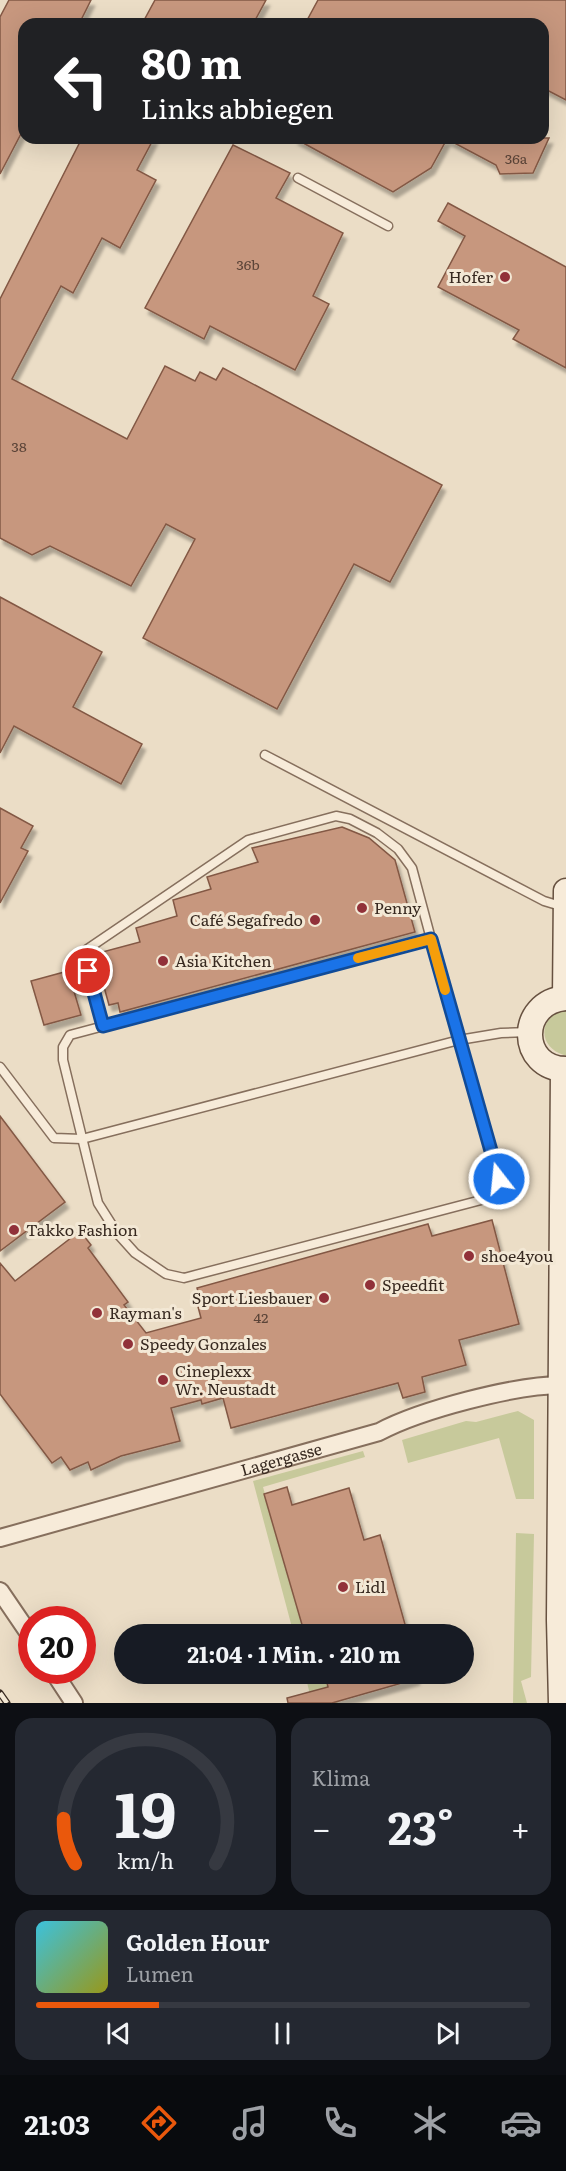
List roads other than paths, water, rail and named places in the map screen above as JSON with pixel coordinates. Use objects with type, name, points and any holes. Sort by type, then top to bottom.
[{"type":"street","points":[[561,1703],[559,1608],[565,1069],[551,1067],[540,1059],[531,1045],[529,1032],[533,1018],[541,1007],[554,1000],[566,998],[565,899]]},
{"type":"street","name":"Lagergasse","points":[[0,1538],[379,1432],[403,1419],[536,1385],[562,1385]]},
{"type":"street","points":[[0,1591],[18,1617]]},
{"type":"street","points":[[62,1684],[74,1703]]},
{"type":"lane","points":[[298,178],[388,226]]},
{"type":"lane","points":[[265,755],[544,901],[565,899]]},
{"type":"lane","points":[[103,1026],[83,952],[248,840],[336,816],[350,819],[377,833],[398,849],[412,868],[499,1179],[485,1199],[219,1270],[184,1278],[165,1274],[135,1253],[117,1233],[98,1203],[63,1060],[63,1047],[70,1035],[431,939]]},
{"type":"lane","points":[[0,1067],[54,1138],[82,1139],[459,1040],[501,1033],[529,1032]]},
{"type":"railway","points":[[0,1693],[7,1703]]},
{"type":"place","name":"Hofer","points":[[505,277]]},
{"type":"place","name":"Penny","points":[[362,908]]},
{"type":"place","name":"Café Segafredo","points":[[315,920]]},
{"type":"place","name":"Asia Kitchen","points":[[163,961]]},
{"type":"place","name":"Takko Fashion","points":[[14,1230]]},
{"type":"place","name":"shoe4you","points":[[469,1256]]},
{"type":"place","name":"Speedfit","points":[[370,1285]]},
{"type":"place","name":"Sport Liesbauer","points":[[324,1298]]},
{"type":"place","name":"Rayman's","points":[[97,1313]]},
{"type":"place","name":"Speedy Gonzales","points":[[128,1344]]},
{"type":"place","name":"Cineplexx Wr. Neustadt","points":[[163,1380]]},
{"type":"place","name":"Lidl","points":[[343,1587]]}]
